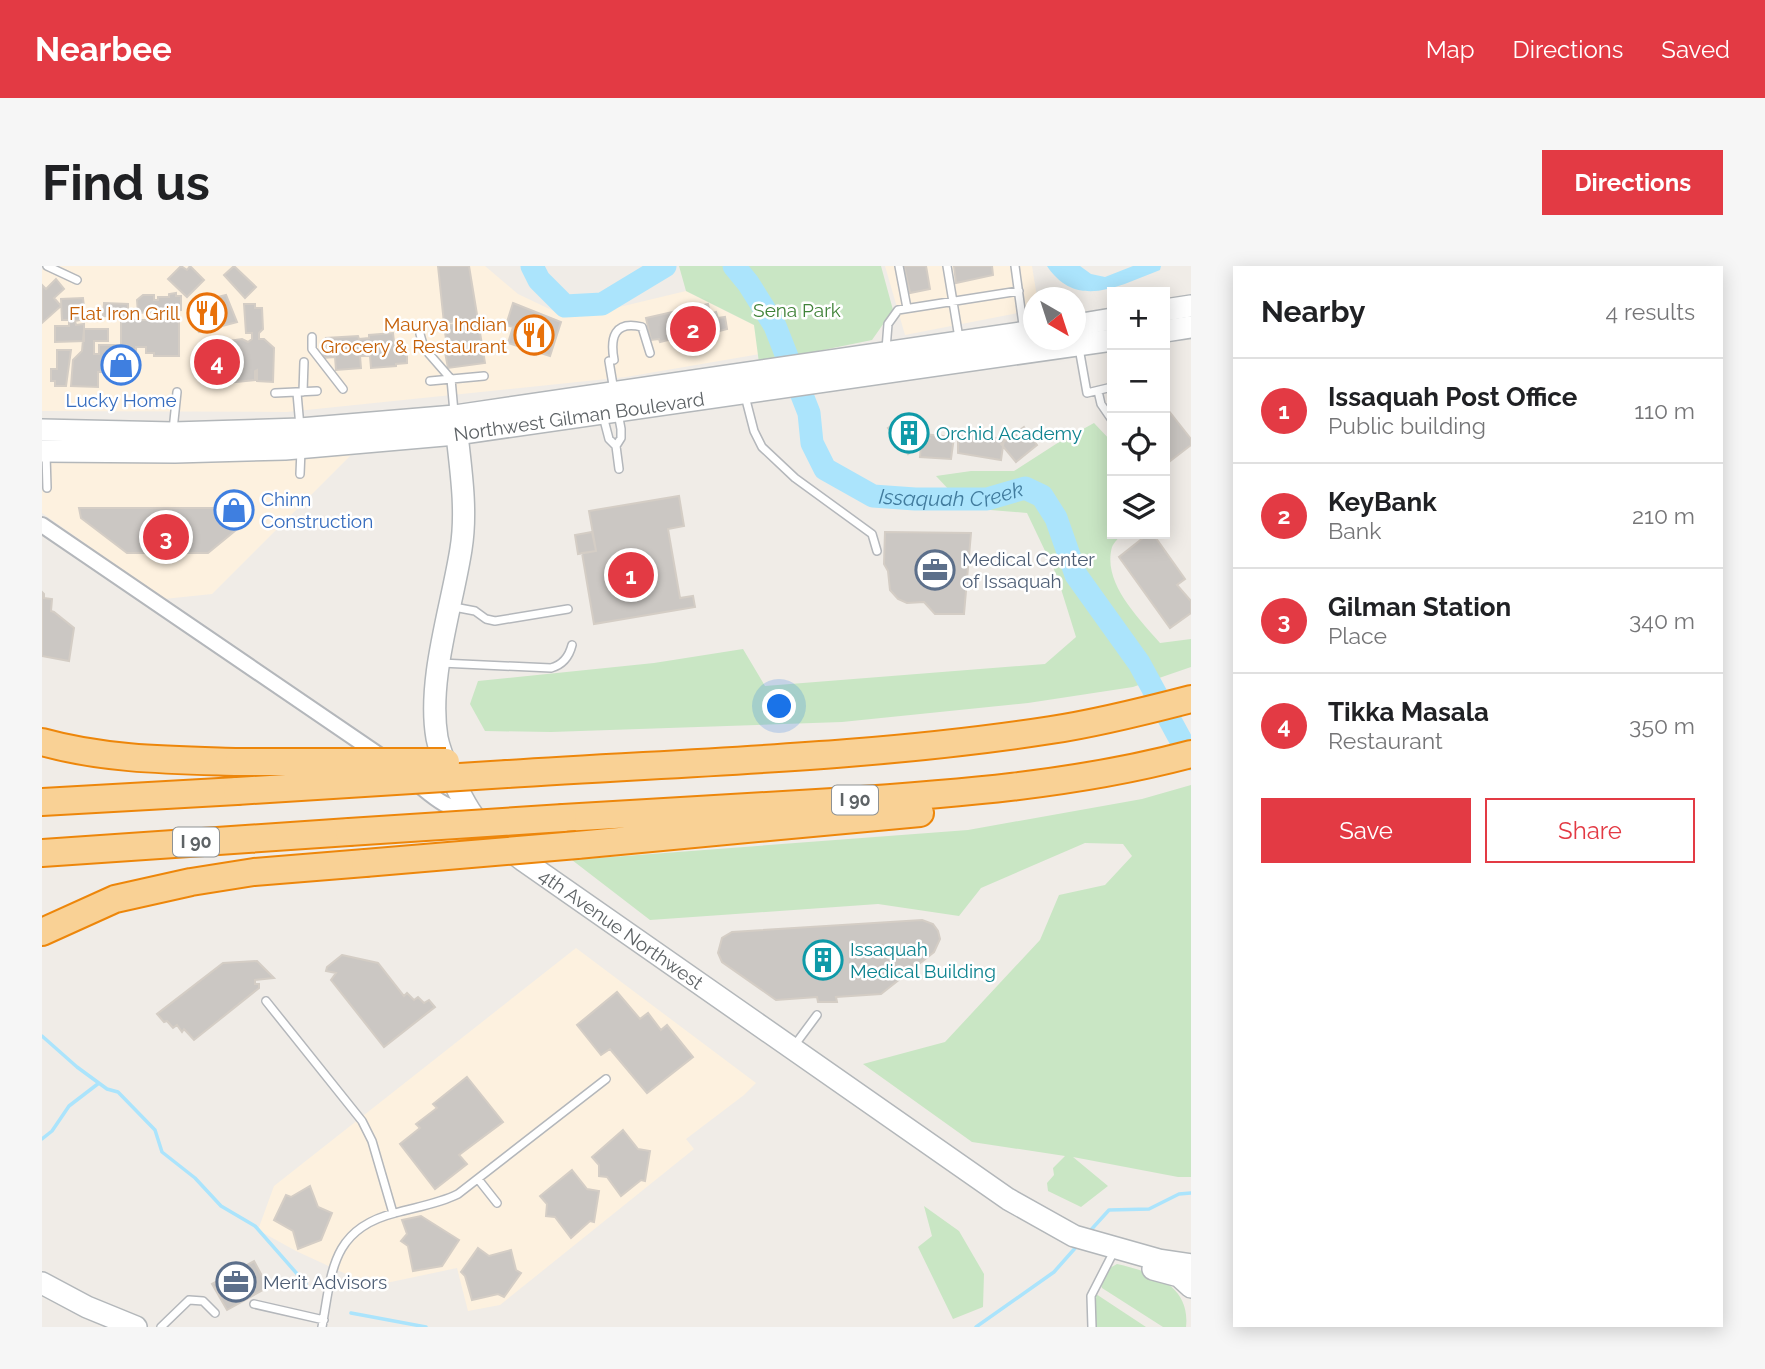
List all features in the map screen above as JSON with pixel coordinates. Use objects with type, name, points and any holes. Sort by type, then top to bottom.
[{"type":"highway","points":[[42,742],[143,759],[503,769],[604,768],[960,743],[1054,730],[1191,699]]},
{"type":"highway","name":"I 90","points":[[42,853],[899,798],[1088,776],[1145,766],[1191,754]]},
{"type":"highway","points":[[42,802],[237,791],[503,769]]},
{"type":"highway","points":[[42,932],[115,898],[254,872],[913,814],[981,803],[1088,776]]},
{"type":"highway","points":[[42,948],[167,888]]},
{"type":"street","points":[[1170,309],[1191,306]]},
{"type":"street","name":"Northwest Gilman Boulevard","points":[[1086,330],[1107,321]]},
{"type":"street","points":[[1170,330],[1191,327]]},
{"type":"street","name":"Northwest Gilman Boulevard","points":[[834,370],[886,353],[1023,333]]},
{"type":"street","name":"Northwest Gilman Boulevard","points":[[1086,336],[1107,339]]},
{"type":"street","name":"Northwest Gilman Boulevard","points":[[455,425],[612,407],[742,384],[1023,342]]},
{"type":"street","name":"Northwest Gilman Boulevard","points":[[43,444],[131,452],[455,425],[580,418],[612,407]]},
{"type":"street","name":"4th Avenue Northwest","points":[[455,425],[464,519],[462,548],[449,607],[435,698],[438,740],[449,773],[469,810],[494,838],[524,861],[1000,1194],[1068,1233],[1110,1251]]},
{"type":"street","name":"Northwest Gilman Boulevard","points":[[43,444],[173,433],[301,438]]},
{"type":"street","points":[[42,525],[353,736],[446,806],[454,810],[469,810]]},
{"type":"street","points":[[1110,1251],[1159,1250],[1191,1253]]},
{"type":"street","points":[[1110,1251],[1191,1265]]},
{"type":"street","points":[[1110,1251],[1179,1276],[1191,1287]]},
{"type":"street","points":[[42,1283],[87,1307],[136,1327]]},
{"type":"lane","points":[[47,266],[76,280]]},
{"type":"lane","points":[[899,266],[907,308]]},
{"type":"lane","points":[[947,266],[960,342]]},
{"type":"lane","points":[[1015,266],[1023,307]]},
{"type":"lane","points":[[886,353],[888,324],[898,310],[1019,291]]},
{"type":"lane","points":[[619,469],[616,446],[609,439],[613,336],[626,326],[642,327],[650,354]]},
{"type":"lane","points":[[420,334],[424,348],[451,379],[455,425]]},
{"type":"lane","points":[[312,337],[312,349],[342,388]]},
{"type":"lane","points":[[1080,350],[1087,393],[1107,388]]},
{"type":"lane","points":[[300,474],[300,393],[304,362]]},
{"type":"lane","points":[[430,381],[484,376]]},
{"type":"lane","points":[[742,384],[754,431],[762,447],[795,478],[872,534],[877,551]]},
{"type":"lane","points":[[275,393],[317,391]]},
{"type":"lane","points":[[1098,391],[1101,404],[1107,413]]},
{"type":"lane","points":[[131,452],[146,444],[166,443],[173,433],[177,392]]},
{"type":"lane","points":[[612,407],[621,438],[616,446]]},
{"type":"lane","points":[[43,444],[47,488]]},
{"type":"lane","points":[[449,607],[475,611],[486,619],[495,621],[568,609]]},
{"type":"lane","points":[[440,663],[551,668],[563,663],[572,645]]},
{"type":"lane","points":[[266,1001],[362,1121],[372,1141],[393,1213]]},
{"type":"lane","points":[[792,1050],[817,1015]]},
{"type":"lane","points":[[254,1304],[323,1323],[335,1264],[345,1242],[366,1224],[393,1213],[450,1198],[606,1079]]},
{"type":"lane","points":[[478,1179],[497,1203]]},
{"type":"lane","points":[[1092,1327],[1091,1296],[1110,1251]]},
{"type":"lane","points":[[161,1327],[189,1300],[202,1301],[215,1313]]},
{"type":"shaded area","points":[[47,266],[485,266],[518,294],[560,314],[611,309],[686,291],[754,325],[760,354],[626,377],[287,412],[42,411],[42,270]]},
{"type":"shaded area","points":[[885,266],[1032,266],[1035,287],[1023,287],[1023,312],[905,335]]},
{"type":"shaded area","points":[[351,455],[212,594],[164,599],[42,513],[42,463]]},
{"type":"shaded area","points":[[576,948],[756,1083],[686,1139],[694,1149],[500,1305],[468,1311],[457,1268],[372,1286],[258,1230],[274,1186]]},
{"type":"green space","name":"Sena Park","points":[[679,266],[881,266],[893,310],[872,340],[759,363],[754,325],[686,291]]},
{"type":"green space","points":[[1094,423],[1107,437],[1107,539],[1118,539],[1112,547],[1112,574],[1124,599],[1160,643],[1191,639],[1191,667],[1133,687],[1028,703],[842,722],[551,732],[485,731],[470,704],[478,681],[654,663],[743,649],[765,686],[1045,664],[1076,637],[1057,576],[1027,513],[966,508],[936,476],[971,471],[1014,471]]},
{"type":"green space","points":[[1191,785],[1191,1177],[1178,1177],[1073,1157],[1108,1186],[1081,1207],[1048,1191],[1047,1183],[1054,1175],[1053,1168],[1065,1156],[972,1142],[863,1064],[945,1042],[1040,940],[1059,895],[1105,885],[1132,856],[1123,844],[1085,843],[981,888],[959,916],[878,904],[650,920],[572,860],[968,830],[1142,799]]},
{"type":"green space","points":[[924,1206],[959,1231],[984,1274],[983,1307],[953,1319],[918,1247],[932,1236]]},
{"type":"green space","points":[[1117,1264],[1153,1275],[1174,1290],[1182,1300],[1186,1312],[1186,1327],[1163,1327],[1102,1288],[1100,1283],[1108,1269]]},
{"type":"green space","points":[[1096,1294],[1146,1327],[1096,1327]]},
{"type":"water","points":[[1047,266],[1080,266],[1091,274],[1105,277],[1133,266],[1161,266],[1160,270],[1100,290],[1086,291],[1086,287],[1070,287],[1059,280]]},
{"type":"building","points":[[181,266],[187,270],[190,266],[204,280],[187,297],[168,279]]},
{"type":"building","points":[[234,266],[256,287],[245,298],[224,275]]},
{"type":"building","points":[[438,266],[469,266],[485,363],[448,368],[444,347],[447,346],[445,332],[450,332],[449,325],[458,324],[457,321],[444,323]]},
{"type":"building","points":[[904,266],[926,266],[930,289],[910,293]]},
{"type":"building","points":[[954,266],[992,266],[993,275],[956,283]]},
{"type":"building","points":[[56,279],[64,289],[54,298],[61,306],[42,323],[42,285],[46,289]]},
{"type":"building","points":[[176,293],[176,296],[181,296],[181,310],[138,313],[137,300],[143,295],[154,295],[154,300],[158,300],[158,297],[169,297],[169,294]]},
{"type":"building","points":[[226,295],[237,322],[199,332],[188,318],[194,315],[190,304]]},
{"type":"building","points":[[83,298],[84,307],[80,307],[80,320],[75,321],[76,325],[84,324],[84,341],[55,342],[55,326],[69,326],[69,320],[62,320],[61,299]]},
{"type":"building","points":[[104,303],[128,304],[128,317],[103,316]]},
{"type":"building","name":"Maurya Indian Grocery & Restaurant","points":[[513,303],[561,322],[550,356],[537,352],[536,355],[529,353],[530,350],[508,343],[513,327],[506,325]]},
{"type":"building","points":[[244,304],[255,304],[255,308],[262,308],[263,329],[259,333],[259,339],[264,339],[274,348],[273,382],[257,381],[257,370],[255,380],[217,384],[216,373],[212,372],[213,351],[221,351],[221,342],[242,339],[248,342],[252,339],[252,333],[246,333]]},
{"type":"building","points":[[708,304],[710,314],[716,312],[718,318],[725,317],[727,329],[673,343],[672,339],[660,342],[659,339],[651,340],[646,318]]},
{"type":"building","points":[[121,320],[179,320],[179,356],[154,356],[154,353],[146,353],[146,347],[136,347],[136,372],[98,372],[98,387],[71,386],[73,360],[82,351],[84,329],[108,329],[108,341],[94,341],[94,354],[99,354],[99,345],[121,345]]},
{"type":"building","points":[[393,333],[395,350],[407,350],[407,363],[371,368],[370,356],[360,356],[361,368],[336,370],[335,357],[324,358],[322,345],[327,344],[326,338],[358,336],[359,339],[369,338],[369,335]]},
{"type":"building","points":[[57,350],[71,350],[66,386],[55,386],[55,381],[51,381],[51,369],[57,369]]},
{"type":"building","points":[[1170,412],[1191,439],[1191,445],[1170,461]]},
{"type":"building","name":"Orchid Academy","points":[[909,415],[930,438],[908,454],[888,428]]},
{"type":"building","points":[[1024,427],[1037,445],[1016,462],[1001,444]]},
{"type":"building","points":[[922,434],[954,437],[951,459],[920,457]]},
{"type":"building","points":[[958,436],[1004,439],[1001,460],[958,453]]},
{"type":"building","points":[[679,496],[684,526],[668,529],[680,598],[693,596],[695,607],[594,624],[582,553],[596,551],[589,511]]},
{"type":"building","points":[[79,508],[246,508],[247,521],[208,553],[127,553],[81,518]]},
{"type":"building","points":[[592,532],[596,551],[578,554],[575,535]]},
{"type":"building","points":[[885,532],[971,533],[964,614],[935,614],[924,602],[907,603],[898,599],[890,590],[888,571],[884,564]]},
{"type":"building","points":[[1142,539],[1157,539],[1185,579],[1177,585],[1191,601],[1191,613],[1170,628],[1119,557]]},
{"type":"building","points":[[42,592],[44,598],[52,599],[51,611],[74,628],[69,661],[42,656]]},
{"type":"building","name":"Issaquah Medical Building","points":[[922,920],[933,924],[938,931],[940,939],[934,952],[881,994],[836,997],[837,1002],[818,1002],[817,997],[776,1000],[722,962],[718,953],[722,938],[732,932]]},
{"type":"building","points":[[342,955],[378,963],[404,996],[407,993],[414,1000],[418,997],[424,1003],[429,1000],[435,1007],[384,1047],[331,980],[336,973],[326,971],[327,967]]},
{"type":"building","points":[[257,961],[274,978],[255,980],[259,988],[194,1040],[184,1029],[182,1032],[177,1025],[173,1028],[157,1014],[223,963]]},
{"type":"building","points":[[617,992],[640,1019],[648,1013],[661,1030],[667,1025],[693,1057],[647,1093],[610,1049],[601,1055],[577,1025]]},
{"type":"building","points":[[467,1077],[503,1122],[459,1155],[467,1164],[435,1189],[400,1144],[420,1128],[416,1124],[437,1108],[433,1104]]},
{"type":"building","points":[[623,1130],[638,1149],[650,1151],[645,1181],[641,1180],[621,1196],[607,1177],[599,1176],[599,1165],[592,1157]]},
{"type":"building","points":[[572,1170],[587,1189],[599,1191],[594,1222],[590,1221],[571,1238],[555,1217],[546,1216],[547,1204],[540,1196]]},
{"type":"building","points":[[310,1186],[318,1207],[332,1213],[321,1240],[298,1249],[293,1231],[274,1220],[286,1195],[291,1197]]},
{"type":"building","points":[[421,1216],[459,1240],[442,1266],[413,1271],[408,1246],[401,1241],[407,1234],[402,1220]]},
{"type":"building","points":[[478,1248],[489,1256],[511,1250],[516,1270],[521,1273],[504,1297],[498,1294],[472,1300],[465,1276],[461,1272]]},
{"type":"building","points":[[254,1261],[268,1287],[227,1310],[212,1284]]},
{"type":"waterway","name":"Issaquah Creek","points":[[532,266],[539,280],[565,306],[602,304],[665,266]]},
{"type":"waterway","name":"Issaquah Creek","points":[[734,266],[775,326],[809,413],[812,443],[825,469],[873,496],[987,499],[1025,488],[1042,496],[1056,518],[1076,575],[1139,663],[1191,759]]},
{"type":"waterway","points":[[42,1036],[77,1067],[107,1089],[118,1092],[155,1130],[162,1152],[195,1178],[221,1206],[255,1226],[306,1284]]},
{"type":"waterway","points":[[42,1139],[52,1131],[69,1106],[99,1083]]},
{"type":"waterway","points":[[1089,1232],[1109,1210],[1149,1209],[1179,1194],[1191,1193]]},
{"type":"waterway","points":[[976,1327],[1054,1272],[1077,1246]]},
{"type":"waterway","points":[[351,1313],[426,1327]]},
{"type":"place","name":"Flat Iron Grill","points":[[207,313]]},
{"type":"place","name":"KeyBank","points":[[693,329]]},
{"type":"place","name":"Maurya Indian Grocery & Restaurant","points":[[534,335]]},
{"type":"place","name":"Tikka Masala","points":[[217,362]]},
{"type":"place","name":"Lucky Home","points":[[121,365]]},
{"type":"place","name":"Orchid Academy","points":[[909,433]]},
{"type":"place","name":"Chinn Construction","points":[[234,510]]},
{"type":"place","name":"Gilman Station","points":[[166,537]]},
{"type":"place","name":"Medical Center of Issaquah","points":[[935,570]]},
{"type":"place","name":"Issaquah Post Office","points":[[631,575]]},
{"type":"place","name":"Issaquah Medical Building","points":[[823,960]]},
{"type":"place","name":"Merit Advisors","points":[[236,1282]]}]
